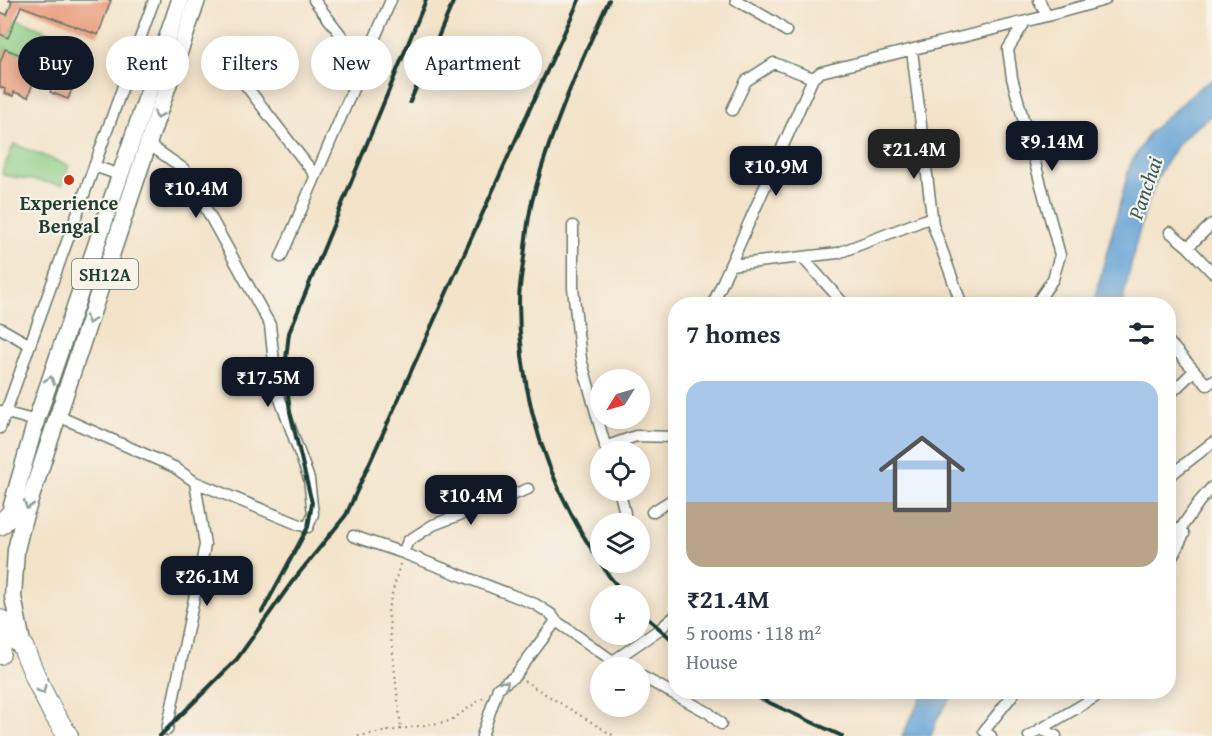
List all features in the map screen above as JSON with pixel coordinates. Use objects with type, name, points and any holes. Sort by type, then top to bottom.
[{"type":"highway","points":[[2,622],[23,647]]},
{"type":"highway","points":[[0,654],[2,622]]},
{"type":"highway","name":"SH12A","points":[[23,647],[39,685],[65,733]]},
{"type":"main road","name":"SH12A","points":[[23,647],[13,597],[16,550],[22,521],[58,416],[180,0]]},
{"type":"main road","name":"SH12A","points":[[4,520],[36,421],[128,178],[148,144],[197,0]]},
{"type":"street","points":[[0,428],[3,412],[30,345],[154,0]]},
{"type":"street","points":[[314,0],[342,36]]},
{"type":"street","points":[[376,36],[391,0]]},
{"type":"street","points":[[736,0],[786,31]]},
{"type":"street","points":[[1039,0],[1047,16]]},
{"type":"street","points":[[716,297],[813,78],[821,72],[1105,0]]},
{"type":"street","points":[[1025,22],[1008,48],[1012,78],[1060,255],[1053,279],[1041,297]]},
{"type":"street","points":[[912,50],[933,225],[959,297]]},
{"type":"street","points":[[732,110],[746,81],[774,63],[813,78]]},
{"type":"street","points":[[249,90],[315,175]]},
{"type":"street","points":[[281,257],[353,90]]},
{"type":"street","points":[[58,416],[174,467],[195,482],[308,527],[313,514],[309,479],[277,391],[270,325],[184,169],[148,144]]},
{"type":"street","points":[[94,166],[128,178]]},
{"type":"street","points":[[730,265],[838,253],[932,217]]},
{"type":"street","points":[[1188,247],[1212,224]]},
{"type":"street","points":[[573,226],[573,288],[581,359],[604,441]]},
{"type":"street","points":[[1170,232],[1212,272]]},
{"type":"street","points":[[802,257],[838,297]]},
{"type":"street","points":[[0,328],[30,345]]},
{"type":"street","points":[[1176,350],[1207,385],[1212,381]]},
{"type":"street","points":[[1176,388],[1194,371]]},
{"type":"street","points":[[3,412],[36,421]]},
{"type":"street","points":[[624,441],[636,436],[668,436]]},
{"type":"street","points":[[1176,471],[1212,443]]},
{"type":"street","points":[[167,730],[205,545],[195,482]]},
{"type":"street","points":[[1179,531],[1212,487]]},
{"type":"street","points":[[403,553],[408,541],[432,525],[528,489]]},
{"type":"street","points":[[622,501],[626,513]]},
{"type":"street","points":[[652,512],[668,502]]},
{"type":"street","points":[[1176,529],[1184,534],[1176,550]]},
{"type":"street","points":[[353,536],[535,604],[607,657]]},
{"type":"street","points":[[482,736],[498,688],[515,676],[556,621]]},
{"type":"street","points":[[619,657],[668,622]]},
{"type":"street","points":[[650,681],[668,691]]},
{"type":"street","points":[[683,699],[709,713],[721,724]]},
{"type":"street","points":[[991,736],[984,731],[1009,699]]},
{"type":"street","points":[[1029,736],[1092,699]]},
{"type":"street","points":[[1040,729],[1056,736]]},
{"type":"path","points":[[401,729],[388,609],[403,553]]},
{"type":"path","points":[[515,676],[614,736]]},
{"type":"path","points":[[358,736],[450,721],[498,688]]},
{"type":"green space","points":[[16,19],[57,36],[18,36],[18,54],[5,49],[0,63],[0,34],[8,37]]},
{"type":"green space","points":[[14,144],[69,166],[62,185],[3,175],[2,172]]},
{"type":"water","name":"Panchai","points":[[1212,80],[1212,115],[1186,136],[1172,153],[1161,172],[1137,238],[1124,297],[1095,297],[1130,165],[1149,133],[1200,87]]},
{"type":"water","points":[[920,699],[950,699],[938,717],[931,736],[902,736]]},
{"type":"building","points":[[8,0],[111,0],[98,35],[21,6],[8,38],[0,34],[0,12],[7,15],[12,2]]},
{"type":"building","points":[[5,49],[18,54],[18,90],[30,90],[28,97],[14,92],[13,96],[4,93],[5,89],[0,87],[0,63]]},
{"type":"building","points":[[51,90],[71,90],[68,99],[50,92]]},
{"type":"railway","points":[[262,612],[308,527],[312,503],[290,412],[285,368],[289,333],[426,0]]},
{"type":"railway","points":[[410,102],[454,0]]},
{"type":"railway","points":[[160,736],[237,659],[292,582],[346,515],[579,0]]},
{"type":"railway","points":[[590,546],[565,502],[540,438],[524,372],[519,302],[529,217],[541,169],[567,96],[609,0]]},
{"type":"railway","points":[[607,573],[617,585]]},
{"type":"railway","points":[[650,620],[668,636]]},
{"type":"railway","points":[[761,699],[842,736]]},
{"type":"place","name":"Experience Bengal","points":[[69,180]]}]
